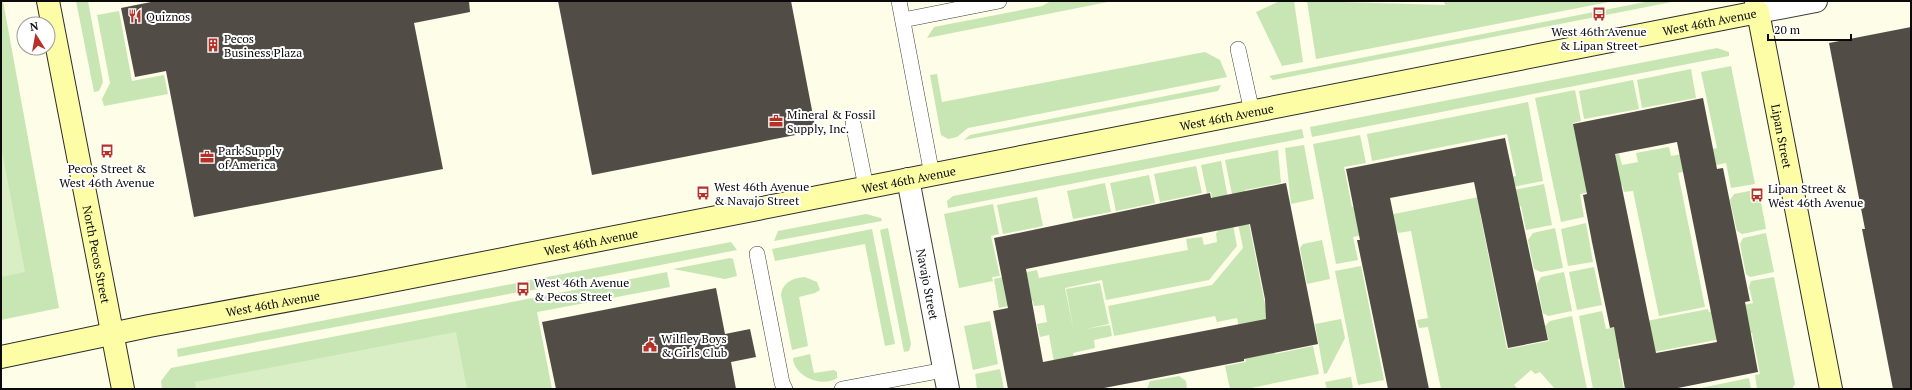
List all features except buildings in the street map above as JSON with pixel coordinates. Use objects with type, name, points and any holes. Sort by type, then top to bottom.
[{"type":"street","name":"North Pecos Street","points":[[48,1],[123,389]]},
{"type":"street","name":"West 46th Avenue","points":[[1,357],[113,335],[149,326],[369,286],[1252,112],[1757,7],[1816,1]]},
{"type":"street","name":"Lipan Street","points":[[1757,7],[1831,389]]},
{"type":"street","name":"Navajo Street","points":[[908,179],[946,379]]},
{"type":"lane","points":[[899,1],[932,175]]},
{"type":"lane","points":[[903,20],[999,1]]},
{"type":"lane","points":[[1238,49],[1252,112]]},
{"type":"lane","points":[[853,123],[866,188]]},
{"type":"lane","points":[[757,254],[782,383],[785,389]]},
{"type":"lane","points":[[842,389],[858,386],[946,379]]},
{"type":"green space","points":[[1,1],[3,1],[59,308],[1,320]]},
{"type":"green space","points":[[76,1],[88,1],[103,82],[99,91],[94,92]]},
{"type":"green space","points":[[1051,1],[1113,1],[927,38],[934,27],[1042,6]]},
{"type":"green space","points":[[1280,1],[1294,1],[1303,62],[1282,66],[1256,12]]},
{"type":"green space","points":[[1307,1],[1445,5],[1444,1],[1614,1],[1316,59]]},
{"type":"green space","points":[[1650,1],[1677,1],[1273,80],[1269,76]]},
{"type":"green space","points":[[119,11],[132,81],[164,75],[168,94],[104,106],[102,99],[110,83],[97,15]]},
{"type":"green space","points":[[1717,48],[1729,52],[1729,56],[1312,137],[1310,127]]},
{"type":"green space","points":[[1205,52],[1220,60],[1227,77],[968,128],[957,137],[948,139],[941,135],[930,75],[937,74],[942,102]]},
{"type":"green space","points":[[1731,66],[1755,184],[1731,188],[1726,163],[1678,173],[1705,307],[1659,316],[1633,191],[1624,192],[1622,185],[1580,194],[1584,217],[1561,222],[1535,98],[1575,90],[1581,121],[1573,123],[1581,160],[1619,154],[1622,165],[1638,162],[1636,153],[1669,147],[1671,156],[1717,148],[1701,72]]},
{"type":"green space","points":[[1691,69],[1696,98],[1642,108],[1637,80]]},
{"type":"green space","points":[[1633,80],[1639,109],[1584,119],[1579,91]]},
{"type":"green space","points":[[1221,85],[1218,91],[964,140],[970,135]]},
{"type":"green space","points":[[1528,102],[1543,181],[1497,190],[1495,180],[1516,176],[1507,134],[1372,161],[1367,134]]},
{"type":"green space","points":[[1302,129],[1304,138],[948,208],[947,201],[953,196]]},
{"type":"green space","points":[[1360,135],[1366,163],[1344,167],[1352,207],[1374,203],[1384,216],[1544,184],[1552,225],[1526,230],[1521,206],[1480,214],[1507,349],[1549,341],[1545,326],[1550,321],[1572,316],[1587,389],[1555,389],[1540,372],[1535,374],[1531,370],[1514,385],[1518,389],[1441,389],[1428,327],[1419,328],[1417,320],[1428,318],[1411,231],[1398,233],[1396,228],[1353,237],[1358,260],[1336,264],[1313,144]]},
{"type":"green space","points":[[1304,145],[1314,199],[1291,204],[1285,148]]},
{"type":"green space","points":[[1,146],[25,272],[1,277]]},
{"type":"green space","points":[[1278,150],[1281,183],[1245,190],[1252,223],[1249,224],[1275,354],[1313,346],[1319,374],[1246,389],[1230,389],[1225,366],[1246,362],[1237,318],[1217,322],[1215,316],[1114,336],[1108,306],[1212,285],[1243,248],[1225,160]]},
{"type":"green space","points":[[1221,161],[1237,246],[1209,280],[1106,300],[1102,280],[1065,288],[1074,332],[1066,289],[1100,283],[1109,324],[1085,329],[1110,325],[1112,336],[1094,340],[1095,348],[1073,353],[1080,389],[1057,378],[1049,335],[1040,337],[1037,324],[1047,322],[1044,305],[1034,306],[1033,301],[999,308],[994,279],[1037,270],[1039,278],[1188,250],[1186,239],[1202,237],[1204,245],[1217,242],[1216,233],[1218,232],[1211,192],[1207,193],[1201,165]]},
{"type":"green space","points":[[1196,166],[1202,193],[1160,202],[1154,174]]},
{"type":"green space","points":[[1149,175],[1155,203],[1116,211],[1110,183]]},
{"type":"green space","points":[[1105,183],[1111,212],[1073,219],[1067,191]]},
{"type":"green space","points":[[1754,190],[1756,198],[1760,197],[1766,229],[1742,234],[1737,231],[1730,200],[1734,194]]},
{"type":"green space","points":[[1037,197],[1043,226],[1003,234],[997,205]]},
{"type":"green space","points":[[993,204],[999,234],[991,236],[1000,276],[992,277],[993,281],[959,288],[944,214]]},
{"type":"green space","points":[[866,214],[881,218],[882,221],[774,241],[778,231]]},
{"type":"green space","points":[[1586,223],[1593,262],[1568,266],[1561,229]]},
{"type":"green space","points":[[888,228],[911,344],[909,351],[904,352],[880,230]]},
{"type":"green space","points":[[1555,228],[1563,268],[1541,272],[1534,269],[1528,240],[1533,233]]},
{"type":"green space","points":[[872,229],[895,344],[885,346],[865,244],[775,261],[772,249]]},
{"type":"green space","points":[[1766,233],[1774,272],[1750,277],[1746,274],[1740,244],[1743,238]]},
{"type":"green space","points":[[1322,240],[1330,279],[1307,284],[1300,248],[1303,244]]},
{"type":"green space","points":[[731,242],[737,250],[528,291],[526,281]]},
{"type":"green space","points":[[730,258],[733,259],[737,276],[725,279],[673,269]]},
{"type":"green space","points":[[1361,266],[1384,380],[1358,385],[1335,271]]},
{"type":"green space","points":[[1594,267],[1602,305],[1577,310],[1569,272]]},
{"type":"green space","points":[[667,272],[670,287],[537,312],[552,389],[162,389],[161,381],[171,368]]},
{"type":"green space","points":[[1564,272],[1572,311],[1548,316],[1543,313],[1537,284],[1541,277]]},
{"type":"green space","points":[[805,277],[817,282],[820,290],[815,293],[799,297],[808,346],[792,350],[781,295],[786,284],[796,278]]},
{"type":"green space","points":[[1774,277],[1795,384],[1792,389],[1757,389],[1755,375],[1760,374],[1752,333],[1618,359],[1624,389],[1593,389],[1579,316],[1602,311],[1606,329],[1708,309],[1709,312],[1753,303],[1749,287],[1751,281]]},
{"type":"green space","points":[[517,283],[519,292],[178,357],[177,349]]},
{"type":"green space","points":[[1341,319],[1345,338],[1327,373],[1324,374],[1315,324]]},
{"type":"green space","points":[[990,321],[998,364],[973,370],[964,326]]},
{"type":"green space","points":[[456,332],[467,389],[196,389],[195,382]]},
{"type":"green space","points":[[810,354],[814,373],[834,370],[837,372],[837,378],[831,381],[817,381],[810,379],[798,371],[793,358]]},
{"type":"green space","points":[[1000,369],[1004,389],[977,389],[975,374]]},
{"type":"green space","points":[[1179,376],[1186,381],[1187,389],[1147,389],[1150,381]]},
{"type":"green space","points":[[1351,377],[1353,389],[1327,389],[1325,382]]},
{"type":"green space","points":[[1749,378],[1751,389],[1700,389],[1701,388]]},
{"type":"place","name":"West 46th Avenue & Lipan Street","points":[[1599,14]]},
{"type":"place","name":"Quiznos","points":[[135,16]]},
{"type":"place","name":"Pecos Business Plaza","points":[[213,45]]},
{"type":"place","name":"Mineral & Fossil Supply, Inc.","points":[[776,121]]},
{"type":"place","name":"Pecos Street & West 46th Avenue","points":[[107,151]]},
{"type":"place","name":"Park Supply of America","points":[[207,157]]},
{"type":"place","name":"West 46th Avenue & Navajo Street","points":[[703,193]]},
{"type":"place","name":"Lipan Street & West 46th Avenue","points":[[1757,195]]},
{"type":"place","name":"West 46th Avenue & Pecos Street","points":[[523,289]]},
{"type":"place","name":"Wilfley Boys & Girls Club","points":[[650,345]]}]
